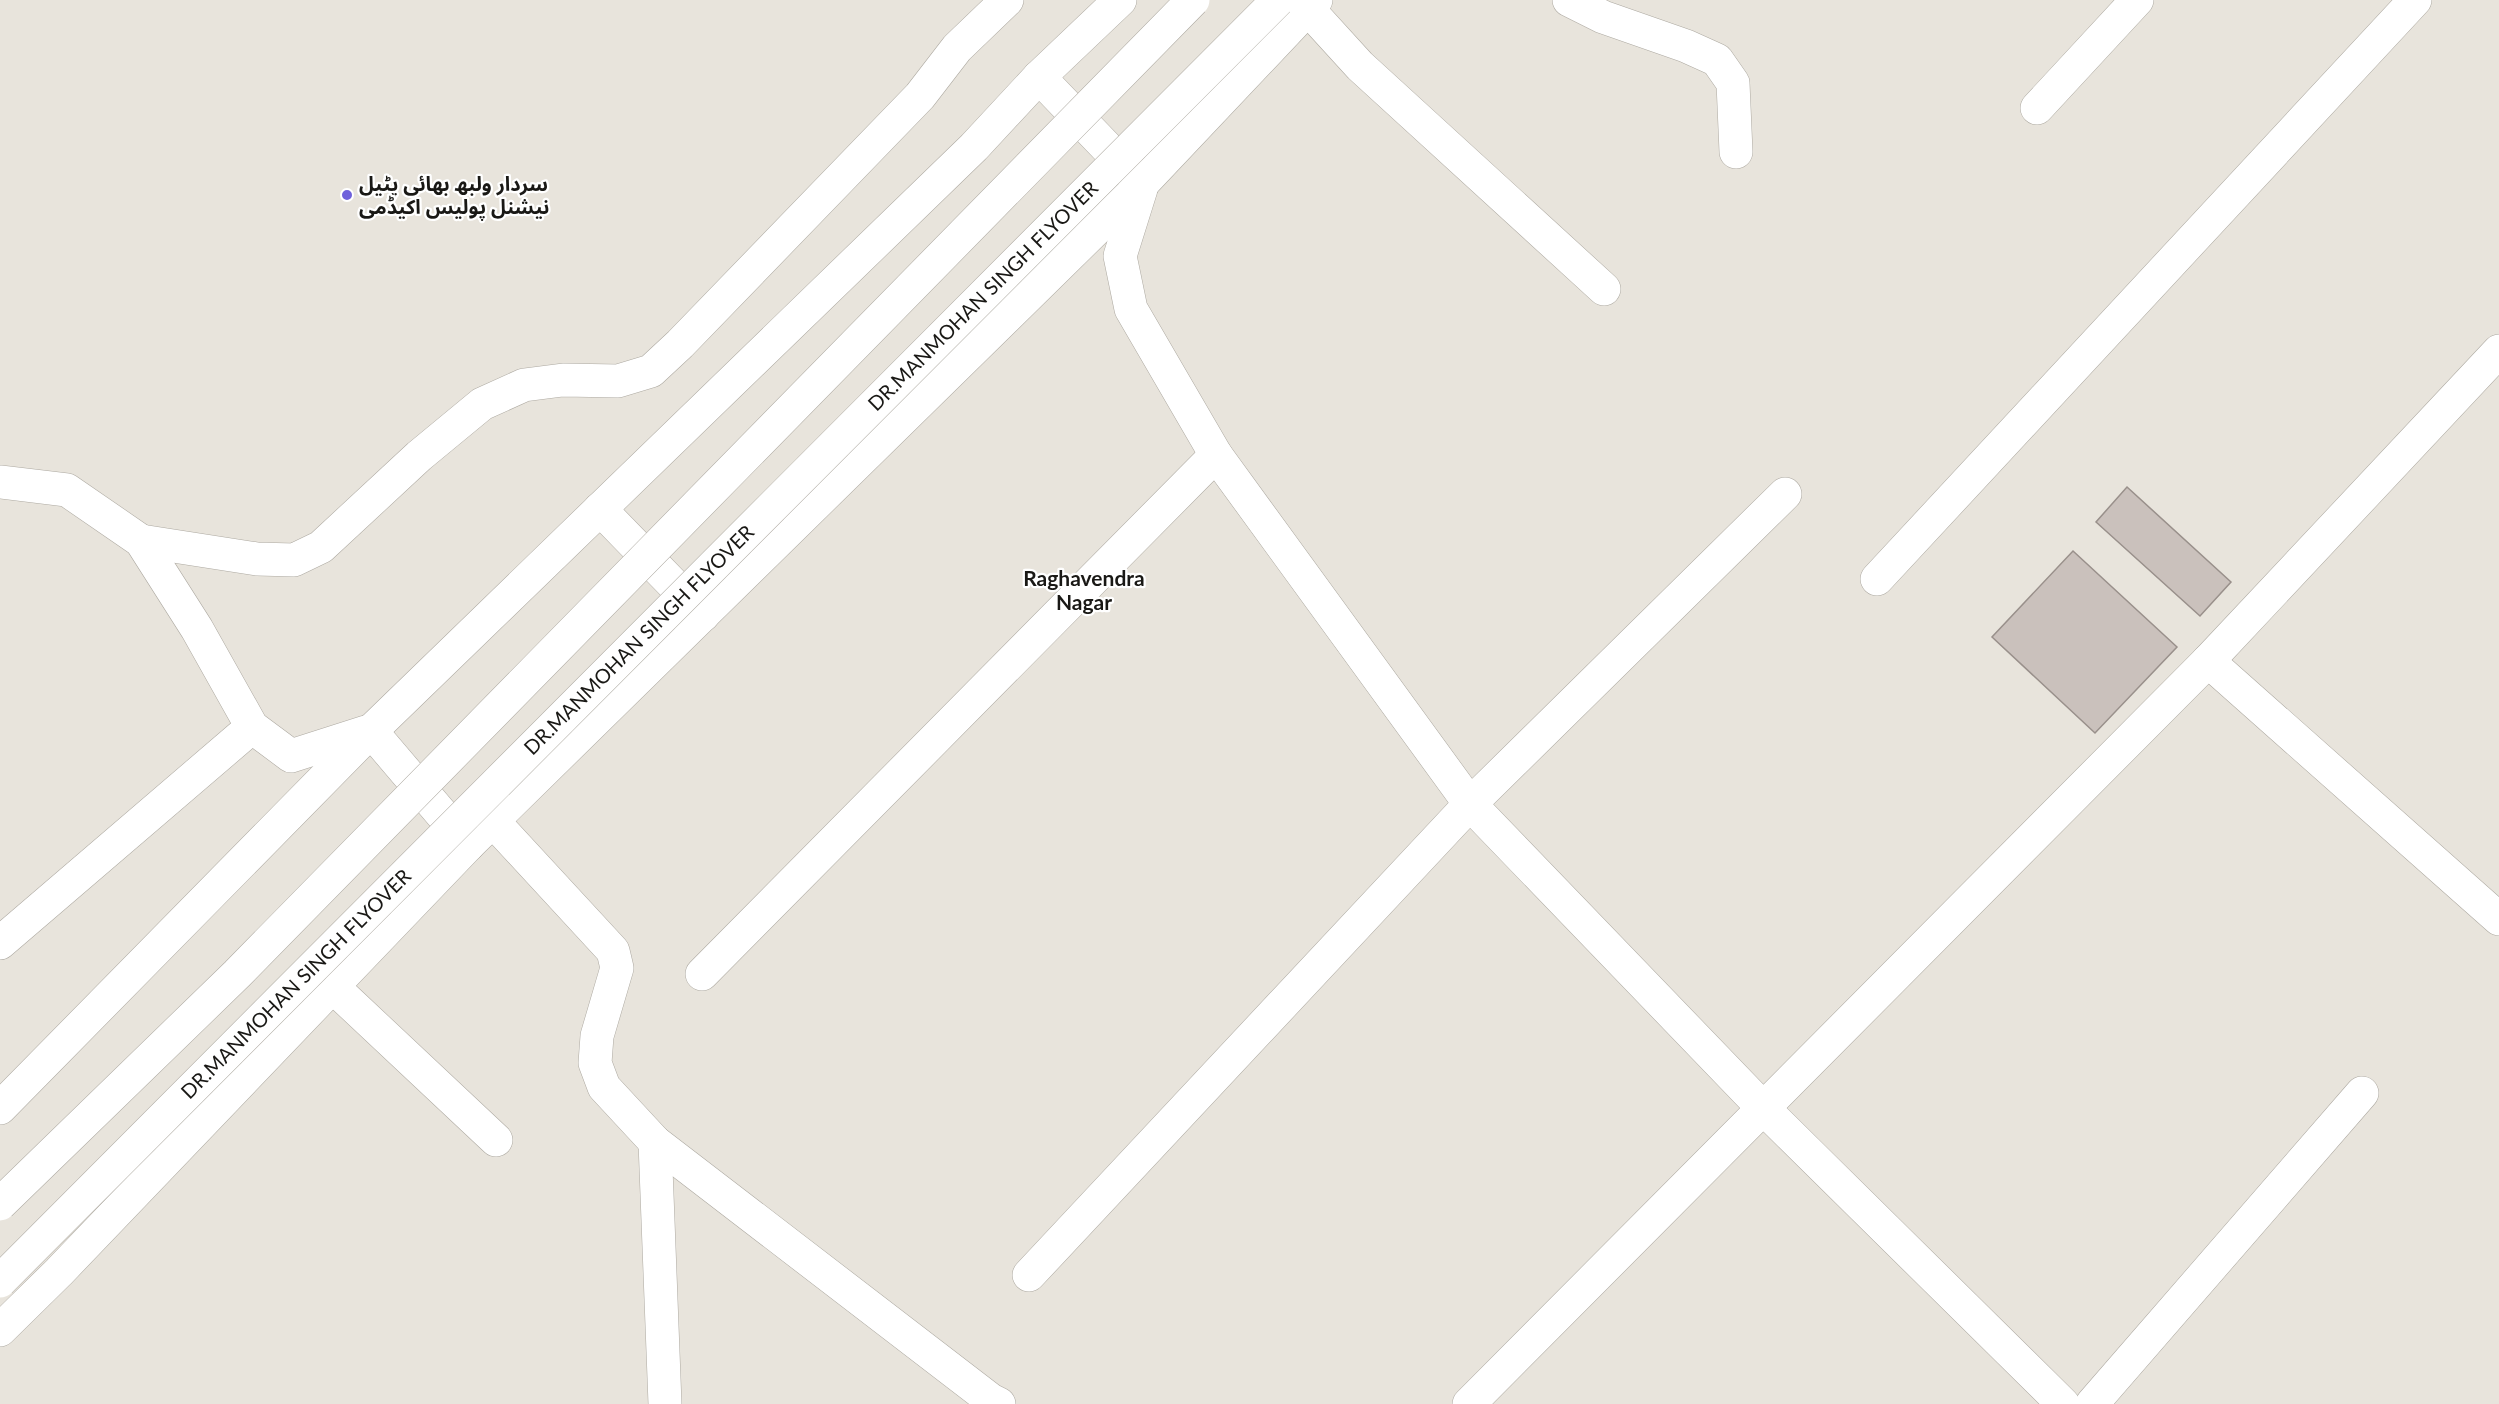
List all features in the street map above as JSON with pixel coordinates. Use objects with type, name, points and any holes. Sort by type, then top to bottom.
[{"type":"main road","points":[[141,541],[257,559],[294,560],[321,547],[419,456],[482,404],[524,385],[563,380],[618,381],[651,371],[680,344],[903,113],[957,48],[1007,0]]},
{"type":"main road","points":[[0,1108],[371,731],[974,147],[1039,77],[1120,0]]},
{"type":"main road","points":[[0,1204],[237,974],[1193,0]]},
{"type":"main road","points":[[1569,0],[1603,17],[1686,46],[1717,60],[1733,83],[1736,152]]},
{"type":"main road","points":[[2037,108],[2137,0]]},
{"type":"main road","points":[[1877,579],[2415,0]]},
{"type":"main road","points":[[0,1330],[59,1272],[468,845],[1142,184],[1301,3],[1360,66],[1604,289]]},
{"type":"main road","name":"DR.MANMOHAN SINGH FLYOVER","points":[[0,1281],[1301,3]]},
{"type":"main road","points":[[1039,77],[1142,184]]},
{"type":"main road","points":[[1142,184],[1120,256],[1131,309],[1216,455],[1470,804],[1762,1108],[2063,1404]]},
{"type":"main road","points":[[1468,1404],[2208,661],[2499,351]]},
{"type":"main road","points":[[702,974],[1216,455]]},
{"type":"main road","points":[[0,482],[67,490],[141,541],[197,629],[252,728],[291,756],[371,731]]},
{"type":"main road","points":[[1029,1275],[1470,804],[1785,494]]},
{"type":"main road","points":[[600,509],[703,615]]},
{"type":"main road","points":[[2208,661],[2499,919]]},
{"type":"main road","points":[[0,944],[252,728]]},
{"type":"main road","points":[[371,731],[468,845]]},
{"type":"main road","points":[[493,821],[614,951],[616,968],[597,1036],[595,1064],[604,1087],[655,1142],[999,1404]]},
{"type":"main road","points":[[332,986],[496,1140]]},
{"type":"main road","points":[[2092,1404],[2362,1093]]},
{"type":"main road","points":[[655,1142],[665,1404]]},
{"type":"building","points":[[2127,487],[2231,582],[2200,616],[2096,522]]},
{"type":"building","points":[[2073,551],[2177,647],[2095,733],[1992,637]]},
{"type":"place","name":"سردار ولبھ بھائی پٹیل نیشنل پولیس اکیڈمی","points":[[347,195]]},
{"type":"district","name":"Raghavendra Nagar","points":[[1084,591]]}]
